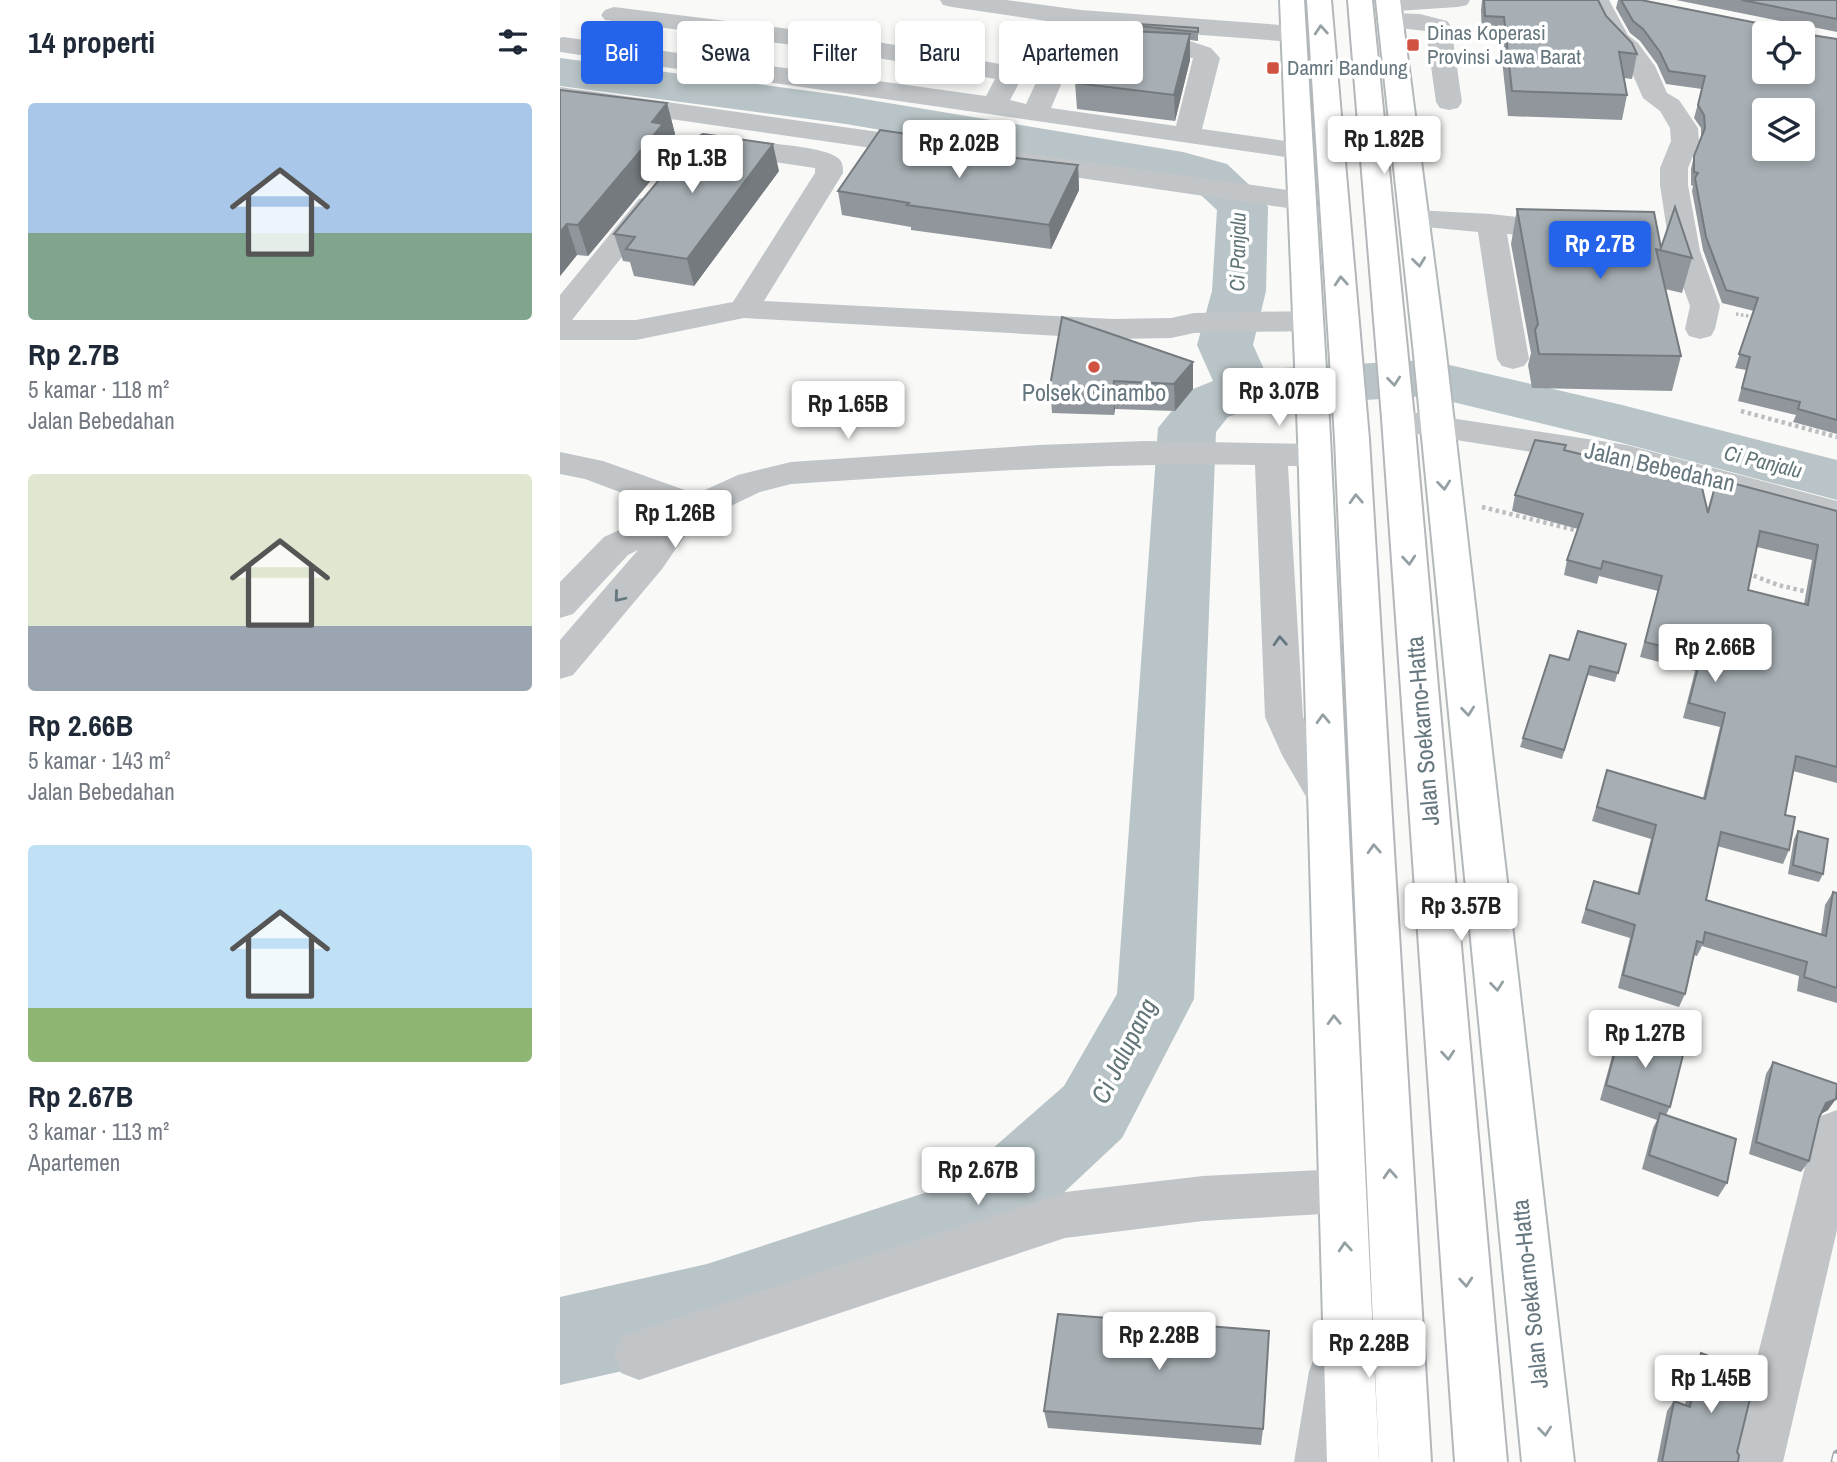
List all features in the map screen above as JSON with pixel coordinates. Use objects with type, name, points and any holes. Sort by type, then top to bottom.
[{"type":"main road","points":[[1292,0],[1308,333],[1327,444],[1405,1462]]},
{"type":"main road","points":[[1319,0],[1346,349],[1327,444],[1326,796],[1340,1191],[1348,1286],[1353,1462]]},
{"type":"main road","name":"Jalan Soekarno-Hatta","points":[[1360,0],[1391,344],[1445,497],[1548,1462]]},
{"type":"main road","points":[[1389,8],[1429,345],[1417,421]]},
{"type":"main road","name":"Jalan Soekarno-Hatta","points":[[1417,421],[1481,1462]]},
{"type":"street","points":[[952,0],[1081,18],[1294,38]]},
{"type":"street","points":[[1389,8],[1458,0]]},
{"type":"street","points":[[1597,0],[1617,39],[1629,48],[1642,66],[1656,98],[1670,106],[1684,128],[1685,141],[1674,168],[1674,185],[1685,251],[1702,318]]},
{"type":"street","points":[[1389,8],[1420,22],[1438,26],[1449,102]]},
{"type":"street","points":[[614,15],[845,44],[999,72]]},
{"type":"street","points":[[1207,58],[1229,49],[1294,38]]},
{"type":"street","points":[[563,46],[994,104],[1035,114],[1300,151]]},
{"type":"street","points":[[1143,46],[1191,49],[1207,58]]},
{"type":"street","points":[[1187,135],[1207,58]]},
{"type":"street","points":[[994,104],[1005,84]]},
{"type":"street","points":[[1035,114],[1048,84]]},
{"type":"street","points":[[560,95],[1302,201]]},
{"type":"street","points":[[697,153],[706,148],[722,147],[819,159],[829,165],[830,173],[744,309]]},
{"type":"street","points":[[560,315],[663,189]]},
{"type":"street","points":[[1414,219],[1573,230]]},
{"type":"street","points":[[1491,223],[1513,359]]},
{"type":"street","points":[[560,330],[636,330],[744,309],[1113,329],[1259,322],[1308,333]]},
{"type":"street","name":"Jalan Bebedahan","points":[[1417,421],[1627,456],[1837,513]]},
{"type":"street","points":[[560,605],[615,546],[750,482],[791,473],[1039,456],[1145,452],[1258,455],[1327,444]]},
{"type":"street","points":[[1258,455],[1284,717],[1301,755],[1326,796]]},
{"type":"street","points":[[560,463],[591,469],[689,512]]},
{"type":"street","points":[[560,665],[689,512]]},
{"type":"street","points":[[615,546],[650,560]]},
{"type":"street","points":[[1757,1462],[1837,1131]]},
{"type":"street","points":[[639,1355],[1065,1215],[1127,1205],[1216,1196],[1340,1191]]},
{"type":"street","points":[[1320,1462],[1348,1286]]},
{"type":"path","points":[[1702,318],[1762,318]]},
{"type":"path","points":[[1741,411],[1837,437]]},
{"type":"path","points":[[1445,497],[1589,533]]},
{"type":"path","points":[[1747,572],[1778,585],[1813,593]]},
{"type":"building","points":[[1484,0],[1598,0],[1606,16],[1632,43],[1637,54],[1619,52],[1627,95],[1512,91],[1504,17],[1485,16]]},
{"type":"building","points":[[1621,0],[1641,0],[1752,22],[1752,84],[1815,84],[1815,36],[1837,39],[1837,420],[1798,409],[1800,402],[1742,388],[1750,357],[1739,354],[1758,298],[1726,290],[1706,237],[1695,178],[1698,173],[1694,172],[1694,156],[1705,128],[1704,115],[1698,105],[1705,76],[1669,71],[1660,52],[1643,29],[1633,21]]},
{"type":"building","points":[[1742,0],[1837,0],[1837,19]]},
{"type":"building","points":[[1143,24],[1198,28],[1198,32],[1143,26]]},
{"type":"building","points":[[1143,32],[1190,34],[1174,95],[1083,84],[1143,84]]},
{"type":"building","points":[[560,90],[667,103],[652,122],[663,124],[578,225],[567,224],[560,232]]},
{"type":"building","points":[[880,130],[927,137],[921,147],[1078,165],[1049,225],[907,205],[909,203],[838,191]]},
{"type":"building","points":[[703,134],[773,144],[687,259],[626,249],[635,237],[614,234],[693,139]]},
{"type":"building","points":[[1675,207],[1692,258],[1656,249],[1681,356],[1539,354],[1535,330],[1538,324],[1517,209],[1654,212],[1661,248]]},
{"type":"building","points":[[1062,317],[1193,362],[1174,384],[1114,381],[1113,388],[1050,386]]},
{"type":"building","points":[[1535,440],[1566,445],[1564,450],[1641,469],[1643,462],[1699,475],[1708,513],[1717,479],[1837,511],[1837,767],[1796,756],[1785,815],[1795,817],[1789,850],[1721,832],[1706,900],[1826,936],[1833,892],[1837,893],[1837,988],[1804,977],[1807,962],[1705,932],[1703,943],[1697,941],[1685,994],[1623,975],[1635,925],[1586,909],[1594,881],[1639,894],[1656,825],[1597,807],[1607,770],[1705,799],[1725,713],[1689,703],[1701,656],[1645,642],[1662,576],[1603,561],[1601,569],[1567,560],[1583,514],[1515,495]],"holes":[[[1760,531],[1818,545],[1808,605],[1748,590]]]},
{"type":"building","points":[[1578,631],[1626,644],[1618,673],[1590,666],[1564,750],[1523,738],[1550,655],[1569,660]]},
{"type":"building","points":[[1798,831],[1828,839],[1823,874],[1793,865]]},
{"type":"building","points":[[1620,1033],[1683,1055],[1670,1107],[1606,1085]]},
{"type":"building","points":[[1773,1062],[1837,1084],[1836,1099],[1826,1103],[1819,1118],[1809,1161],[1756,1142]]},
{"type":"building","points":[[1660,1113],[1736,1139],[1727,1183],[1649,1155]]},
{"type":"building","points":[[1058,1314],[1269,1331],[1263,1429],[1044,1411]]},
{"type":"building","points":[[1701,1353],[1756,1374],[1737,1452],[1738,1462],[1662,1462],[1674,1401],[1690,1407]]},
{"type":"waterway","name":"Ci Panjalu","points":[[560,72],[846,110],[1183,167],[1209,175],[1243,207],[1239,291],[1225,345],[1245,389]]},
{"type":"waterway","name":"Ci Panjalu","points":[[1245,389],[1428,378],[1622,424],[1837,480]]},
{"type":"waterway","name":"Ci Jalupang","points":[[560,1341],[707,1308],[978,1216],[1093,1112],[1155,999],[1187,428],[1208,404],[1245,389]]},
{"type":"railway","points":[[1835,1462],[1837,1454]]},
{"type":"place","name":"Dinas Koperasi Provinsi Jawa Barat","points":[[1413,45]]},
{"type":"place","name":"Damri Bandung","points":[[1273,68]]},
{"type":"place","name":"Polsek Cinambo","points":[[1094,367]]}]
